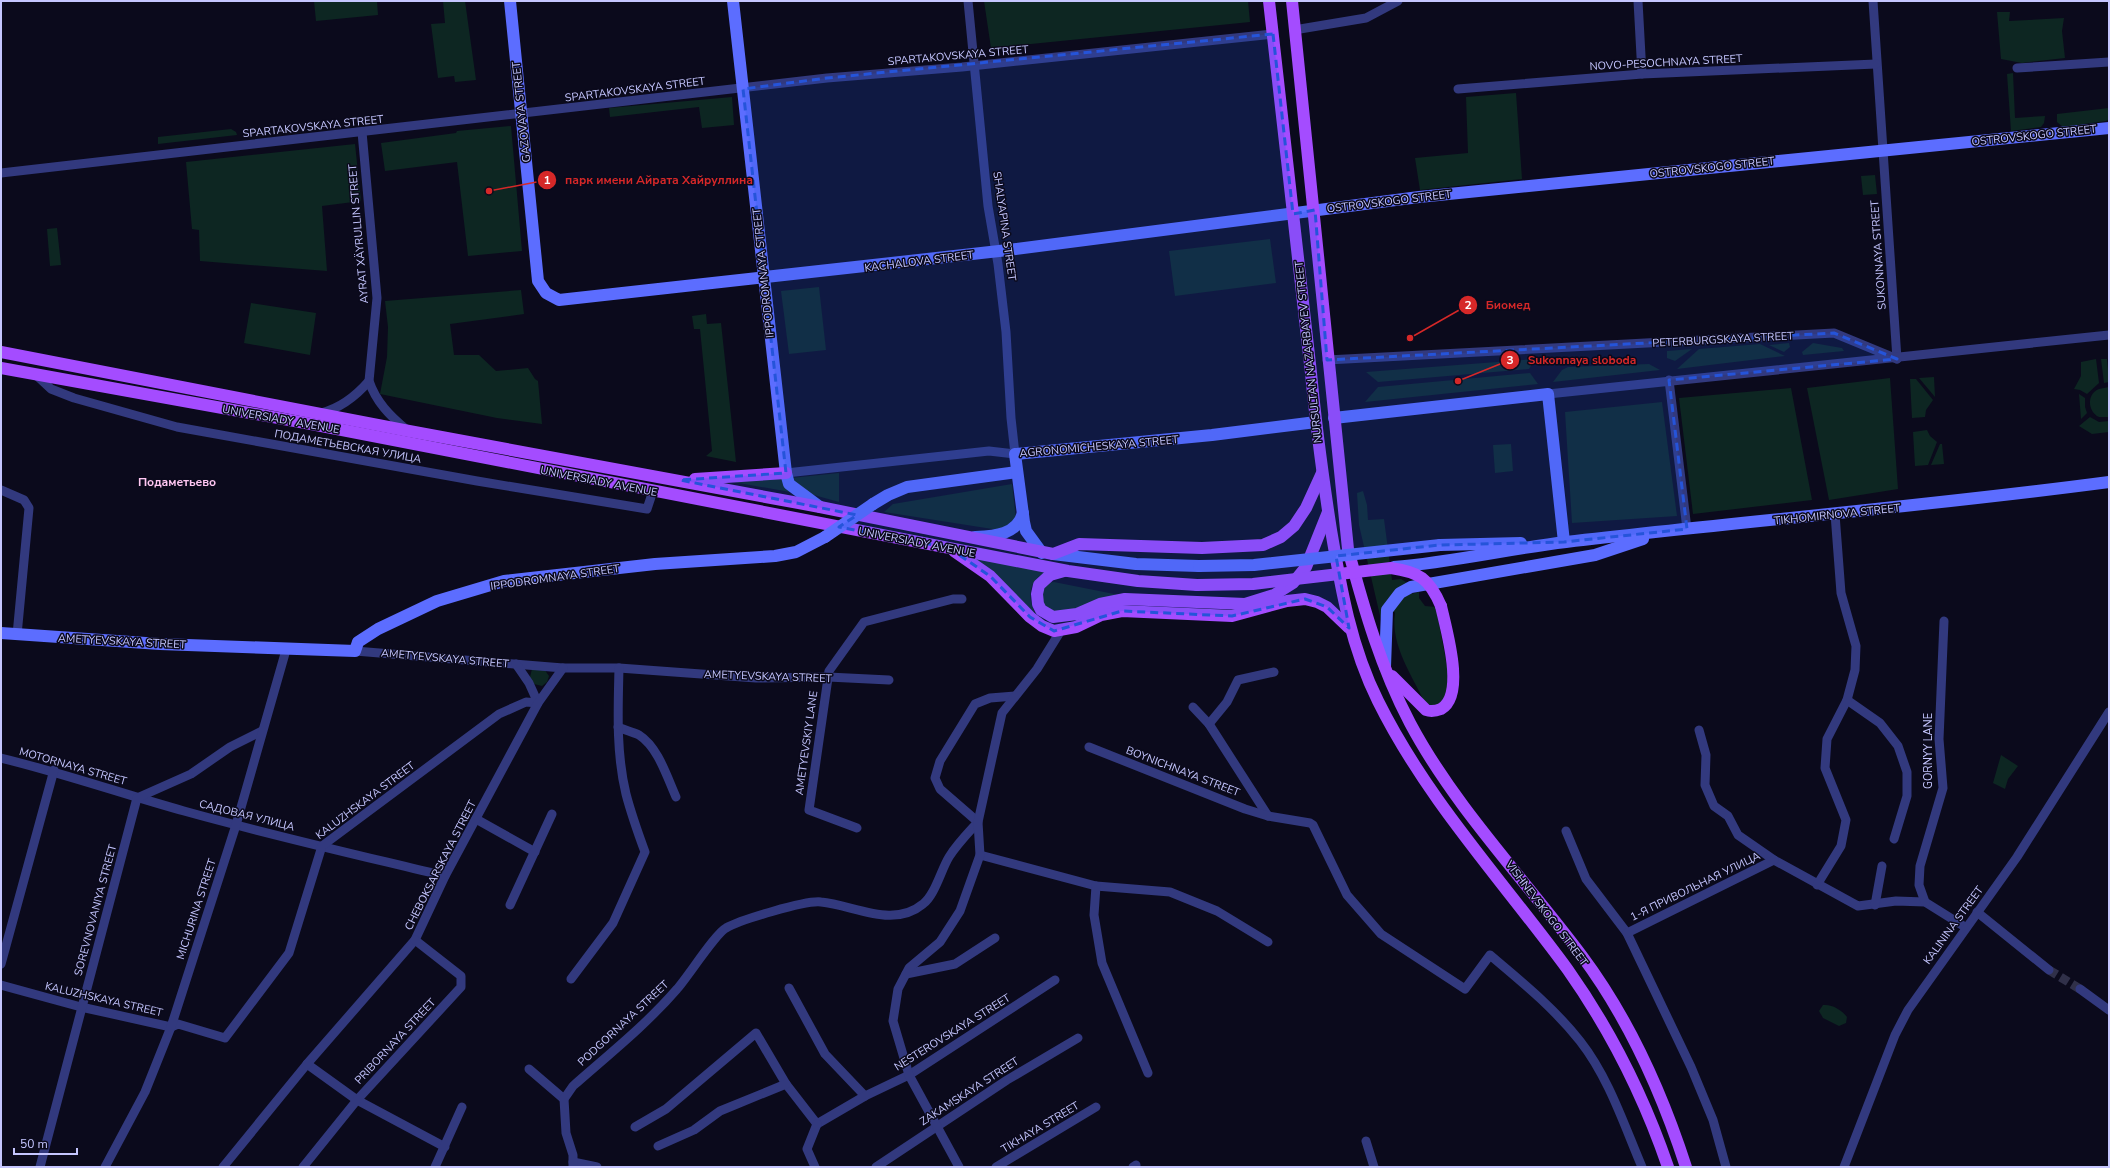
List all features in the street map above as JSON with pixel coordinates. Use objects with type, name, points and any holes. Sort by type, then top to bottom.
[{"type":"main road","name":"NURSULTAN NAZARBAYEV STREET","points":[[1269,1],[1322,474],[1349,628],[1376,696]]},
{"type":"main road","name":"NURSULTAN NAZARBAYEV STREET","points":[[1292,1],[1315,210],[1327,360],[1348,548],[1368,624],[1386,669]]},
{"type":"main road","name":"UNIVERSIADY AVENUE","points":[[1,352],[409,431],[680,480],[1047,553]]},
{"type":"main road","name":"UNIVERSIADY AVENUE","points":[[1,368],[311,424],[1068,571],[1138,581],[1197,585],[1253,584],[1391,568],[1409,571],[1419,575],[1428,582],[1441,606],[1450,650],[1453,680],[1452,697],[1447,704],[1438,710],[1426,710],[1386,669]]},
{"type":"main road","points":[[680,480],[743,474],[786,473]]},
{"type":"main road","points":[[1047,553],[1079,544],[1202,548],[1240,548],[1263,545],[1282,537],[1294,526],[1308,503],[1322,474]]},
{"type":"main road","points":[[1068,571],[1050,575],[1039,585],[1037,594],[1038,604],[1041,610],[1053,617],[1077,614],[1100,604],[1125,599],[1245,604],[1274,595],[1293,583],[1306,567],[1328,511]]},
{"type":"main road","points":[[949,548],[990,576],[1030,617],[1047,629],[1060,632],[1101,615],[1122,610],[1232,616],[1287,601],[1304,599],[1317,602],[1327,607],[1349,628]]},
{"type":"main road","name":"VISHNEVSKOGO STREET","points":[[1386,669],[1410,723],[1429,755],[1466,809],[1583,958],[1617,1010],[1652,1077],[1671,1121],[1686,1167]]},
{"type":"main road","name":"VISHNEVSKOGO STREET","points":[[1376,696],[1413,765],[1568,971],[1601,1022],[1633,1078],[1654,1125],[1668,1167]]},
{"type":"street","name":"GAZOVAYA STREET","points":[[510,1],[538,281],[546,293]]},
{"type":"street","name":"IPPODROMNAYA STREET","points":[[733,1],[786,473]]},
{"type":"street","name":"SHALYAPINA STREET","points":[[968,1],[988,206],[998,264],[1006,332],[1015,454]]},
{"type":"street","points":[[1294,30],[1366,18],[1398,1]]},
{"type":"street","points":[[1638,1],[1642,74]]},
{"type":"street","points":[[1873,1],[1876,64]]},
{"type":"street","name":"SPARTAKOVSKAYA STREET","points":[[1,173],[521,115],[827,78],[974,66],[1273,34]]},
{"type":"street","points":[[2017,68],[2109,62]]},
{"type":"street","name":"NOVO-PESOCHNAYA STREET","points":[[1458,89],[1642,74],[1876,64]]},
{"type":"street","name":"SUKONNAYA STREET","points":[[1876,64],[1897,358]]},
{"type":"street","name":"OSTROVSKOGO STREET","points":[[1293,214],[1419,197],[2109,128]]},
{"type":"street","name":"AYRAT XÄYRULLIN STREET","points":[[362,132],[377,298],[369,381]]},
{"type":"street","name":"KACHALOVA STREET","points":[[546,293],[559,300],[995,252],[1123,234],[1293,214]]},
{"type":"street","name":"PETERBURGSKAYA STREET","points":[[1327,360],[1834,333],[1897,358]]},
{"type":"street","name":"PETERBURGSKAYA STREET","points":[[1334,418],[1669,380],[1897,358],[2109,335]]},
{"type":"street","name":"ПОДАМЕТЬЕВСКАЯ УЛИЦА","points":[[36,375],[51,389],[74,398],[177,427],[477,481],[647,509],[653,491]]},
{"type":"street","points":[[1669,380],[1687,529]]},
{"type":"street","points":[[321,413],[339,407],[347,402],[369,381]]},
{"type":"street","points":[[369,381],[372,391],[384,408],[409,431]]},
{"type":"street","points":[[1548,394],[1564,542]]},
{"type":"street","name":"AGRONOMICHESKAYA STREET","points":[[786,473],[989,451],[1015,454],[1212,435],[1316,422]]},
{"type":"street","points":[[1015,454],[1022,513],[1026,531],[1047,553],[1136,564],[1199,566],[1254,565],[1440,545],[1564,542]]},
{"type":"street","name":"IPPODROMNAYA STREET","points":[[355,652],[358,642],[373,632],[437,601],[467,590],[504,581],[654,564],[774,556],[796,552],[825,537],[888,495],[907,487],[1017,472]]},
{"type":"street","points":[[786,473],[789,484],[820,507]]},
{"type":"street","name":"TIKHOMIRNOVA STREET","points":[[1564,542],[1835,514],[2109,482]]},
{"type":"street","points":[[1,490],[24,500],[29,508],[17,635]]},
{"type":"street","points":[[970,537],[1007,532],[1020,521],[1022,513]]},
{"type":"street","points":[[1818,885],[1840,846],[1846,820],[1825,768],[1827,739],[1847,700],[1855,670],[1856,646],[1841,593],[1835,514]]},
{"type":"street","points":[[1386,669],[1387,610],[1400,593],[1411,587],[1595,555],[1664,532]]},
{"type":"street","points":[[1391,568],[1442,562],[1564,542]]},
{"type":"street","points":[[828,677],[828,671],[864,622],[953,599],[962,599]]},
{"type":"street","name":"GORNYY LANE","points":[[1925,902],[1919,885],[1920,866],[1942,788],[1939,739],[1944,621]]},
{"type":"street","points":[[959,1167],[909,1075],[893,1021],[898,989],[909,968],[940,942],[960,911],[980,855],[978,822],[1002,713],[1037,669],[1060,632]]},
{"type":"street","name":"AMETYEVSKAYA STREET","points":[[1,633],[286,650],[355,652],[563,668],[619,668],[756,678],[828,677],[889,680]]},
{"type":"street","name":"MICHURINA STREET","points":[[105,1167],[145,1092],[171,1027],[236,825],[286,650]]},
{"type":"street","points":[[516,664],[529,683],[538,703]]},
{"type":"street","name":"CHEBOKSARSKAYA STREET","points":[[223,1167],[307,1064],[415,940],[445,876],[538,703],[563,668]]},
{"type":"street","points":[[571,979],[613,923],[645,852],[626,793],[618,727],[619,668]]},
{"type":"street","points":[[1209,724],[1227,702],[1238,680],[1274,672]]},
{"type":"street","name":"AMETYEVSKIY LANE","points":[[828,677],[809,810],[856,828]]},
{"type":"street","points":[[978,822],[940,789],[935,778],[940,761],[975,704],[990,698],[1014,696]]},
{"type":"street","points":[[1847,700],[1880,723],[1898,746],[1907,772],[1907,796],[1894,839]]},
{"type":"street","name":"KALUZHSKAYA STREET","points":[[1,985],[81,1007],[171,1027],[178,1024],[225,1038],[289,953],[322,846],[500,714],[526,702],[538,703]]},
{"type":"street","name":"BOYNICHNAYA STREET","points":[[1193,707],[1209,724],[1268,816]]},
{"type":"street","name":"KALININA STREET","points":[[1844,1167],[1900,1024],[1976,912],[2017,857],[2109,712]]},
{"type":"street","points":[[618,727],[638,735],[646,742],[654,752],[676,797]]},
{"type":"street","points":[[1699,730],[1706,755],[1705,785],[1714,806],[1728,816],[1738,835],[1774,860],[1858,906],[1875,905],[1896,901],[1925,902],[1965,928]]},
{"type":"street","points":[[137,798],[191,774],[230,747],[262,731]]},
{"type":"street","name":"BOYNICHNAYA STREET","points":[[1089,747],[1268,816],[1310,823],[1313,826],[1347,894],[1382,934],[1465,989],[1490,955],[1547,1004],[1581,1042],[1608,1088],[1642,1167]]},
{"type":"street","name":"MOTORNAYA STREET","points":[[1,758],[54,770],[137,798]]},
{"type":"street","points":[[1,964],[54,770]]},
{"type":"street","name":"САДОВАЯ УЛИЦА","points":[[137,798],[236,825],[445,876]]},
{"type":"street","name":"SOREVNOVANIYA STREET","points":[[40,1167],[137,798]]},
{"type":"street","points":[[510,905],[552,814]]},
{"type":"street","points":[[476,820],[535,852]]},
{"type":"street","name":"PODGORNAYA STREET","points":[[564,1099],[573,1086],[655,1013],[677,989],[724,928],[792,906],[820,901],[865,913],[891,915],[913,912],[925,903],[949,857],[978,822]]},
{"type":"street","points":[[1566,831],[1586,879],[1627,933],[1691,1067],[1713,1120],[1726,1167]]},
{"type":"street","points":[[980,855],[1096,886],[1170,892],[1217,911],[1268,942]]},
{"type":"street","name":"1-Я ПРИВОЛЬНАЯ УЛИЦА","points":[[1627,933],[1774,860]]},
{"type":"street","points":[[1875,905],[1882,866]]},
{"type":"street","points":[[1096,886],[1094,915],[1102,964],[1148,1073]]},
{"type":"street","points":[[1976,912],[2049,970]]},
{"type":"street","points":[[906,974],[955,964],[994,938]]},
{"type":"street","name":"PRIBORNAYA STREET","points":[[303,1167],[357,1100],[461,987],[461,976],[415,940]]},
{"type":"street","name":"NESTEROVSKAYA STREET","points":[[817,1124],[865,1096],[909,1075],[1055,980]]},
{"type":"street","points":[[789,988],[825,1054],[865,1096]]},
{"type":"street","points":[[2080,989],[2109,1010]]},
{"type":"street","points":[[635,1127],[666,1109],[756,1033],[786,1084],[817,1124],[807,1149],[815,1167]]},
{"type":"street","name":"ZAKAMSKAYA STREET","points":[[876,1167],[1006,1080],[1078,1038]]},
{"type":"street","points":[[307,1064],[357,1100],[445,1148]]},
{"type":"street","points":[[528,1069],[564,1099],[566,1133],[573,1155],[573,1164],[597,1167]]},
{"type":"street","points":[[658,1146],[694,1130],[720,1112],[786,1084]]},
{"type":"street","points":[[436,1167],[462,1107]]},
{"type":"street","name":"TIKHAYA STREET","points":[[996,1167],[1096,1107]]},
{"type":"street","points":[[1366,1141],[1374,1167]]},
{"type":"highlighted area","points":[[1273,34],[1293,214],[1315,210],[1327,360],[1834,333],[1897,359],[1669,380],[1687,529],[1564,542],[1440,545],[1336,556],[1349,628],[1327,607],[1305,599],[1232,616],[1122,611],[1054,631],[1030,617],[990,576],[949,548],[839,527],[857,515],[680,480],[786,473],[743,89],[827,78]]},
{"type":"green space","points":[[314,1],[377,1],[378,15],[316,21]]},
{"type":"green space","points":[[443,1],[465,1],[476,80],[455,82],[454,76],[438,78],[431,24],[445,23]]},
{"type":"green space","points":[[984,1],[1248,1],[1250,22],[991,48]]},
{"type":"green space","points":[[1997,12],[2010,12],[2009,21],[2064,18],[2062,31],[2065,58],[2022,63],[2001,59]]},
{"type":"green space","points":[[2013,73],[2015,118],[2045,116],[2044,123],[2041,127],[2011,131],[2007,74]]},
{"type":"green space","points":[[1516,93],[1522,179],[1420,190],[1415,158],[1468,153],[1466,97]]},
{"type":"green space","points":[[732,97],[734,125],[702,128],[699,107],[610,117],[609,108]]},
{"type":"green space","points":[[2109,108],[2109,119],[2106,121],[2063,127],[2057,122],[2057,114]]},
{"type":"green space","points":[[511,126],[522,251],[468,256],[457,162],[385,171],[381,143],[456,133],[457,131]]},
{"type":"green space","points":[[231,129],[236,132],[237,135],[158,144],[158,137]]},
{"type":"green space","points":[[355,144],[361,201],[322,206],[327,271],[200,261],[199,230],[192,229],[186,162]]},
{"type":"green space","points":[[1875,175],[1877,194],[1863,195],[1861,176]]},
{"type":"green space","points":[[57,228],[61,265],[50,266],[47,229]]},
{"type":"green space","points":[[1270,239],[1276,283],[1175,296],[1169,251]]},
{"type":"green space","points":[[819,287],[826,350],[789,354],[781,291]]},
{"type":"green space","points":[[521,290],[524,314],[450,324],[454,355],[479,355],[496,371],[528,368],[538,381],[542,424],[497,418],[380,394],[387,357],[388,327],[385,301]]},
{"type":"green space","points":[[251,303],[316,313],[310,355],[244,343]]},
{"type":"green space","points":[[706,314],[707,324],[721,323],[736,462],[706,456],[712,451],[700,329],[694,329],[692,316]]},
{"type":"green space","points":[[1789,343],[1790,347],[1784,352],[1769,345]]},
{"type":"green space","points":[[1813,343],[1842,348],[1844,351],[1803,355],[1802,352]]},
{"type":"green space","points":[[1760,344],[1785,356],[1677,369],[1699,349]]},
{"type":"green space","points":[[1692,349],[1675,361],[1667,358],[1667,351]]},
{"type":"green space","points":[[1535,359],[1529,369],[1378,382],[1366,372]]},
{"type":"green space","points":[[2096,359],[2099,383],[2087,394],[2080,390],[2074,389],[2081,376],[2081,362]]},
{"type":"green space","points":[[2101,359],[2107,359],[2109,382],[2104,383]]},
{"type":"green space","points":[[1649,364],[1660,370],[1553,382],[1562,370],[1568,367]]},
{"type":"green space","points":[[1530,373],[1538,384],[1365,402],[1378,387]]},
{"type":"green space","points":[[1934,377],[1935,397],[1919,378]]},
{"type":"green space","points":[[1890,378],[1898,489],[1829,500],[1807,388]]},
{"type":"green space","points":[[1910,379],[1916,379],[1933,400],[1926,410],[1925,417],[1912,418]]},
{"type":"green space","points":[[2109,387],[2109,417],[2099,417],[2095,415],[2091,407],[2090,399],[2095,391]]},
{"type":"green space","points":[[1791,388],[1812,500],[1693,514],[1679,398]]},
{"type":"green space","points":[[2079,394],[2085,398],[2087,413],[2081,419]]},
{"type":"green space","points":[[1662,402],[1677,516],[1572,523],[1565,412]]},
{"type":"green space","points":[[2090,417],[2099,422],[2109,421],[2109,432],[2092,434],[2079,426]]},
{"type":"green space","points":[[1927,430],[1930,436],[1937,442],[1928,465],[1915,466],[1913,432]]},
{"type":"green space","points":[[1511,444],[1513,471],[1495,473],[1493,445]]},
{"type":"green space","points":[[1940,444],[1942,444],[1944,464],[1931,465]]},
{"type":"green space","points":[[839,473],[839,502],[803,492],[791,478]]},
{"type":"green space","points":[[780,477],[790,492],[727,481]]},
{"type":"green space","points":[[1012,484],[1016,519],[1005,531],[884,512],[893,504]]},
{"type":"green space","points":[[1363,491],[1367,505],[1368,520],[1384,519],[1392,580],[1401,579],[1412,586],[1383,608],[1381,620],[1359,525],[1357,493]]},
{"type":"green space","points":[[972,557],[1046,572],[1034,581],[1030,593],[1032,607],[1039,620],[995,573]]},
{"type":"green space","points":[[1054,582],[1124,596],[1064,613],[1054,613],[1041,602],[1042,587],[1047,583]]},
{"type":"green space","points":[[1419,592],[1419,598],[1425,606],[1436,607],[1450,683],[1443,705],[1426,705],[1409,672],[1399,649],[1396,637],[1394,625],[1395,613],[1392,609],[1397,602],[1403,598]]},
{"type":"green space","points":[[532,669],[544,669],[549,676],[547,682],[542,686],[534,684],[530,677]]},
{"type":"green space","points":[[2001,755],[2018,766],[2008,779],[2005,789],[1993,783]]},
{"type":"green space","points":[[1823,1005],[1836,1008],[1842,1012],[1847,1017],[1846,1023],[1839,1026],[1823,1018],[1819,1011]]},
{"type":"tunnel","points":[[2049,970],[2080,989]]},
{"type":"place","name":"парк имени Айрата Хайруллина","points":[[489,191]]},
{"type":"place","name":"Биомед","points":[[1410,338]]},
{"type":"place","name":"Sukonnaya sloboda","points":[[1458,381]]},
{"type":"district","name":"Подаметьево","points":[[177,482]]}]
